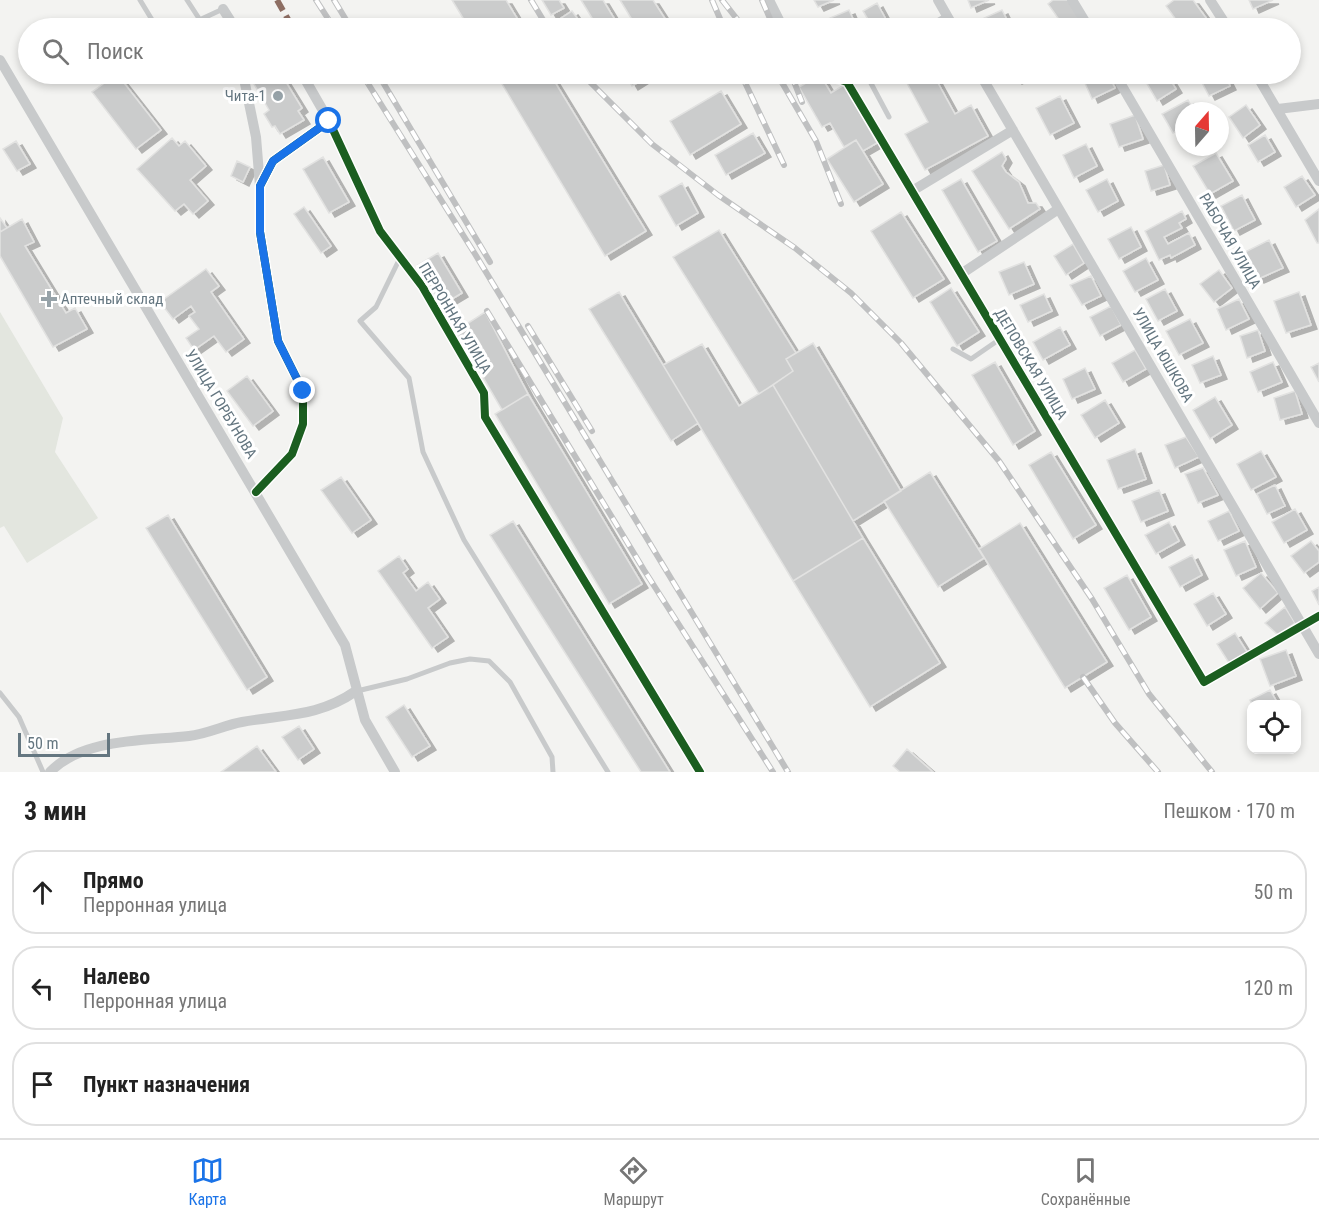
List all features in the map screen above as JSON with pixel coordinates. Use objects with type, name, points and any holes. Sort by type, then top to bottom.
[{"type":"street","points":[[769,0],[778,18]]},
{"type":"street","points":[[938,0],[947,18]]},
{"type":"street","points":[[1072,0],[1083,18]]},
{"type":"street","points":[[1210,0],[1222,18]]},
{"type":"street","points":[[223,9],[229,18]]},
{"type":"street","name":"УЛИЦА ГОРБУНОВА","points":[[0,60],[345,645],[365,720],[395,772]]},
{"type":"street","points":[[245,84],[256,137],[260,186],[260,232],[278,341],[303,391],[303,424],[292,454],[256,492]]},
{"type":"street","name":"ПЕРРОННАЯ УЛИЦА","points":[[308,84],[329,121],[380,231],[422,286],[484,393],[485,417],[700,772]]},
{"type":"street","name":"ДЕПОВСКАЯ УЛИЦА","points":[[848,84],[1204,682],[1304,625]]},
{"type":"street","name":"УЛИЦА ЮШКОВА","points":[[986,84],[1319,654]]},
{"type":"street","name":"РАБОЧАЯ УЛИЦА","points":[[1121,84],[1319,423]]},
{"type":"street","points":[[1262,84],[1319,181]]},
{"type":"street","points":[[1278,109],[1319,104]]},
{"type":"street","points":[[260,186],[273,161],[329,121]]},
{"type":"street","points":[[912,192],[1013,130]]},
{"type":"street","points":[[961,274],[1058,210]]},
{"type":"street","points":[[1304,625],[1319,616]]},
{"type":"street","points":[[50,772],[56,766],[89,750],[138,740],[192,735],[241,722],[321,710],[337,704],[356,691]]},
{"type":"lane","points":[[140,0],[151,18]]},
{"type":"lane","points":[[187,0],[199,18]]},
{"type":"lane","points":[[204,18],[223,9]]},
{"type":"lane","points":[[871,84],[889,117]]},
{"type":"lane","points":[[400,258],[376,307],[360,321],[409,378],[423,452],[464,540],[608,772]]},
{"type":"lane","points":[[953,349],[971,359],[1000,339]]},
{"type":"lane","points":[[356,691],[407,679],[450,663],[470,659],[489,661],[510,682],[552,757],[553,772]]},
{"type":"lane","points":[[0,693],[19,717],[43,772]]},
{"type":"shaded area","points":[[0,312],[63,418],[55,452],[98,518],[27,563],[4,526],[0,528]]},
{"type":"building","points":[[452,0],[506,0],[517,18],[463,18]]},
{"type":"building","points":[[542,0],[559,0],[564,8],[551,15]]},
{"type":"building","points":[[581,0],[603,0],[614,18],[592,18]]},
{"type":"building","points":[[620,0],[653,0],[665,18],[631,18]]},
{"type":"building","points":[[814,0],[834,0],[818,7]]},
{"type":"building","points":[[968,0],[989,0],[971,8]]},
{"type":"building","points":[[1053,0],[1068,0],[1080,17],[1058,18],[1048,4]]},
{"type":"building","points":[[1174,0],[1193,0],[1206,18],[1175,18],[1166,6]]},
{"type":"building","points":[[1249,0],[1273,0],[1253,9]]},
{"type":"building","points":[[877,3],[885,18],[867,18],[863,11]]},
{"type":"building","points":[[849,10],[853,18],[830,18]]},
{"type":"building","points":[[1002,10],[1006,18],[984,18]]},
{"type":"building","points":[[572,11],[577,18],[562,18]]},
{"type":"building","points":[[103,84],[125,84],[161,130],[136,149],[92,92]]},
{"type":"building","name":"Чита-1","points":[[254,84],[287,84],[302,108],[298,111],[304,120],[280,134],[275,126],[272,127],[264,114],[269,110]]},
{"type":"building","points":[[502,84],[556,84],[646,231],[605,256]]},
{"type":"building","points":[[804,84],[826,84],[831,93],[844,85],[877,143],[863,151],[856,140],[844,147],[830,123],[822,127],[799,87]]},
{"type":"building","points":[[907,84],[938,84],[955,114],[971,105],[988,136],[925,170],[905,134],[928,122]]},
{"type":"building","points":[[1085,84],[1113,84],[1115,88],[1092,99]]},
{"type":"building","points":[[1147,84],[1173,84],[1176,89],[1157,101]]},
{"type":"building","points":[[1203,84],[1229,84],[1230,86],[1209,96]]},
{"type":"building","points":[[721,91],[741,124],[690,155],[670,121]]},
{"type":"building","points":[[1060,96],[1074,123],[1050,135],[1036,108]]},
{"type":"building","points":[[1246,105],[1260,125],[1243,138],[1229,117]]},
{"type":"building","points":[[1175,107],[1175,132],[1173,133],[1162,114]]},
{"type":"building","points":[[1135,115],[1143,139],[1119,147],[1110,124]]},
{"type":"building","points":[[753,133],[765,153],[726,175],[715,155]]},
{"type":"building","points":[[1265,135],[1275,152],[1258,162],[1248,145]]},
{"type":"building","points":[[172,138],[179,146],[185,141],[206,166],[190,180],[208,201],[193,214],[184,204],[175,211],[137,169]]},
{"type":"building","points":[[856,140],[883,184],[854,202],[827,159]]},
{"type":"building","points":[[16,141],[30,164],[17,171],[3,149]]},
{"type":"building","points":[[1086,144],[1097,166],[1074,178],[1063,155]]},
{"type":"building","points":[[1002,152],[1006,159],[1002,166],[1006,172],[1019,182],[1028,203],[1036,203],[1040,209],[1009,229],[972,171]]},
{"type":"building","points":[[1211,156],[1218,156],[1233,181],[1210,194],[1193,166]]},
{"type":"building","points":[[323,157],[349,202],[329,213],[303,169]]},
{"type":"building","points":[[237,161],[250,167],[243,182],[231,176]]},
{"type":"building","points":[[1164,165],[1170,185],[1151,191],[1145,171]]},
{"type":"building","points":[[1302,176],[1315,195],[1296,207],[1284,187]]},
{"type":"building","points":[[961,179],[997,241],[978,252],[942,190]]},
{"type":"building","points":[[1107,179],[1118,201],[1098,212],[1086,190]]},
{"type":"building","points":[[682,183],[698,213],[676,226],[659,196]]},
{"type":"building","points":[[1242,195],[1255,220],[1234,231],[1221,206]]},
{"type":"building","points":[[304,207],[331,246],[321,253],[294,214]]},
{"type":"building","points":[[1319,209],[1319,243],[1317,243],[1305,220]]},
{"type":"building","points":[[1182,211],[1186,219],[1179,223],[1182,228],[1164,237],[1168,244],[1189,233],[1195,245],[1171,258],[1170,255],[1159,260],[1145,231]]},
{"type":"building","points":[[901,212],[944,279],[913,298],[871,231]]},
{"type":"building","points":[[0,218],[7,228],[0,232]]},
{"type":"building","points":[[22,219],[34,242],[25,246],[66,313],[75,308],[87,329],[53,347],[0,256],[0,232]]},
{"type":"building","points":[[1131,227],[1141,247],[1119,259],[1108,239]]},
{"type":"building","points":[[719,230],[796,353],[786,359],[793,371],[759,394],[673,257]]},
{"type":"building","points":[[1269,240],[1283,268],[1258,279],[1245,252]]},
{"type":"building","points":[[1073,244],[1084,263],[1066,275],[1054,256]]},
{"type":"building","points":[[438,253],[462,293],[442,305],[418,265]]},
{"type":"building","points":[[1146,258],[1158,280],[1135,292],[1123,271]]},
{"type":"building","points":[[1024,262],[1034,284],[1009,295],[999,272]]},
{"type":"building","points":[[206,269],[219,286],[211,292],[244,339],[226,352],[214,336],[194,350],[186,338],[199,329],[189,316],[195,312],[191,306],[173,319],[160,302]]},
{"type":"building","points":[[1219,270],[1232,288],[1214,302],[1200,284]]},
{"type":"building","points":[[1091,276],[1101,296],[1082,305],[1070,285]]},
{"type":"building","points":[[951,288],[979,332],[957,346],[930,302]]},
{"type":"building","points":[[1165,289],[1177,311],[1158,321],[1146,299]]},
{"type":"building","points":[[619,292],[698,423],[671,441],[589,309]]},
{"type":"building","points":[[1299,292],[1311,325],[1286,333],[1274,301]]},
{"type":"building","points":[[1044,294],[1052,311],[1028,322],[1020,305]]},
{"type":"building","points":[[1239,299],[1249,319],[1226,330],[1217,309]]},
{"type":"building","points":[[1111,306],[1121,325],[1100,336],[1090,317]]},
{"type":"building","points":[[485,312],[528,394],[502,410],[456,331]]},
{"type":"building","points":[[1190,319],[1203,343],[1179,355],[1166,331]]},
{"type":"building","points":[[1060,327],[1070,345],[1043,360],[1033,342]]},
{"type":"building","points":[[1258,330],[1265,351],[1247,358],[1240,336]]},
{"type":"building","points":[[813,343],[901,491],[853,521],[773,385],[793,371],[786,359]]},
{"type":"building","points":[[702,344],[739,406],[773,385],[863,538],[793,581],[663,365]]},
{"type":"building","points":[[1135,350],[1146,369],[1123,382],[1112,363]]},
{"type":"building","points":[[1213,356],[1221,375],[1200,383],[1192,365]]},
{"type":"building","points":[[995,362],[1035,431],[1013,445],[972,375]]},
{"type":"building","points":[[1273,362],[1282,382],[1258,392],[1250,372]]},
{"type":"building","points":[[1319,363],[1319,382],[1311,367]]},
{"type":"building","points":[[1085,368],[1095,389],[1072,399],[1063,379]]},
{"type":"building","points":[[247,376],[273,411],[253,426],[227,391]]},
{"type":"building","points":[[1295,391],[1302,414],[1280,420],[1274,398]]},
{"type":"building","points":[[528,394],[642,584],[609,604],[495,414]]},
{"type":"building","points":[[1215,397],[1232,425],[1210,439],[1193,410]]},
{"type":"building","points":[[1105,400],[1119,423],[1095,438],[1081,415]]},
{"type":"building","points":[[1186,437],[1199,457],[1175,468],[1165,445]]},
{"type":"building","points":[[1135,449],[1146,479],[1118,489],[1107,460]]},
{"type":"building","points":[[1261,451],[1276,477],[1251,490],[1237,464]]},
{"type":"building","points":[[1051,452],[1096,525],[1073,539],[1029,465]]},
{"type":"building","points":[[1203,468],[1218,495],[1198,503],[1185,474]]},
{"type":"building","points":[[930,472],[984,558],[938,587],[884,501]]},
{"type":"building","points":[[341,477],[371,520],[352,533],[321,490]]},
{"type":"building","points":[[1275,485],[1285,506],[1267,514],[1257,494]]},
{"type":"building","points":[[1159,490],[1168,511],[1141,522],[1132,501]]},
{"type":"building","points":[[1295,509],[1307,530],[1284,543],[1272,522]]},
{"type":"building","points":[[1229,511],[1239,531],[1218,541],[1208,521]]},
{"type":"building","points":[[168,515],[267,677],[247,690],[146,528]]},
{"type":"building","points":[[513,521],[670,772],[641,772],[490,535]]},
{"type":"building","points":[[1169,522],[1179,541],[1156,554],[1145,535]]},
{"type":"building","points":[[1020,523],[1107,662],[1065,688],[979,549]]},
{"type":"building","points":[[863,538],[940,663],[870,707],[793,581]]},
{"type":"building","points":[[1245,541],[1256,567],[1236,576],[1224,550]]},
{"type":"building","points":[[1311,541],[1319,551],[1319,562],[1304,573],[1291,556]]},
{"type":"building","points":[[1192,555],[1202,575],[1180,587],[1169,567]]},
{"type":"building","points":[[399,556],[408,569],[403,573],[416,591],[428,582],[440,599],[428,608],[448,637],[432,648],[378,571]]},
{"type":"building","points":[[1261,573],[1278,593],[1260,609],[1243,588]]},
{"type":"building","points":[[1127,575],[1151,617],[1129,630],[1104,588]]},
{"type":"building","points":[[1319,587],[1319,605],[1312,591]]},
{"type":"building","points":[[1213,593],[1226,614],[1207,626],[1194,604]]},
{"type":"building","points":[[1285,607],[1295,623],[1278,635],[1265,623]]},
{"type":"building","points":[[1235,633],[1247,652],[1229,663],[1217,644]]},
{"type":"building","points":[[1286,650],[1296,676],[1270,686],[1260,659]]},
{"type":"building","points":[[1270,690],[1276,700],[1250,700]]},
{"type":"building","points":[[404,705],[430,746],[412,757],[386,717]]},
{"type":"building","points":[[299,726],[314,749],[298,760],[282,737]]},
{"type":"building","points":[[257,746],[276,772],[221,772]]},
{"type":"building","points":[[907,749],[933,772],[900,772],[893,766]]},
{"type":"railway","points":[[316,0],[328,18]]},
{"type":"railway","points":[[334,0],[345,18]]},
{"type":"railway","points":[[531,0],[542,18]]},
{"type":"railway","points":[[712,0],[720,18]]},
{"type":"railway","points":[[722,0],[736,18]]},
{"type":"railway","points":[[762,0],[770,18]]},
{"type":"railway","points":[[368,84],[475,254],[788,772]]},
{"type":"railway","points":[[384,84],[490,262]]},
{"type":"railway","points":[[592,84],[652,144],[718,195],[795,248],[851,293],[901,343],[999,461],[1092,599],[1149,694],[1212,772]]},
{"type":"railway","points":[[746,84],[784,165]]},
{"type":"railway","points":[[783,84],[816,141],[841,204]]},
{"type":"railway","points":[[795,84],[802,102]]},
{"type":"railway","points":[[487,311],[644,570],[773,772]]},
{"type":"railway","points":[[528,326],[592,431]]},
{"type":"railway","points":[[1083,677],[1115,723],[1158,772]]},
{"type":"marked path","points":[[277,0],[287,18]]},
{"type":"cycle path","points":[[848,84],[1204,682],[1319,616]]},
{"type":"cycle path","points":[[256,492],[292,454],[303,424],[303,391],[278,341],[260,232],[260,186],[273,161],[329,121],[380,231],[422,286],[484,393],[485,417],[700,772]]},
{"type":"place","name":"Чита-1","points":[[278,96]]},
{"type":"place","name":"Аптечный склад","points":[[49,299]]},
{"type":"route","points":[[303,391],[278,341],[260,232],[260,186],[273,161],[329,121]]}]
